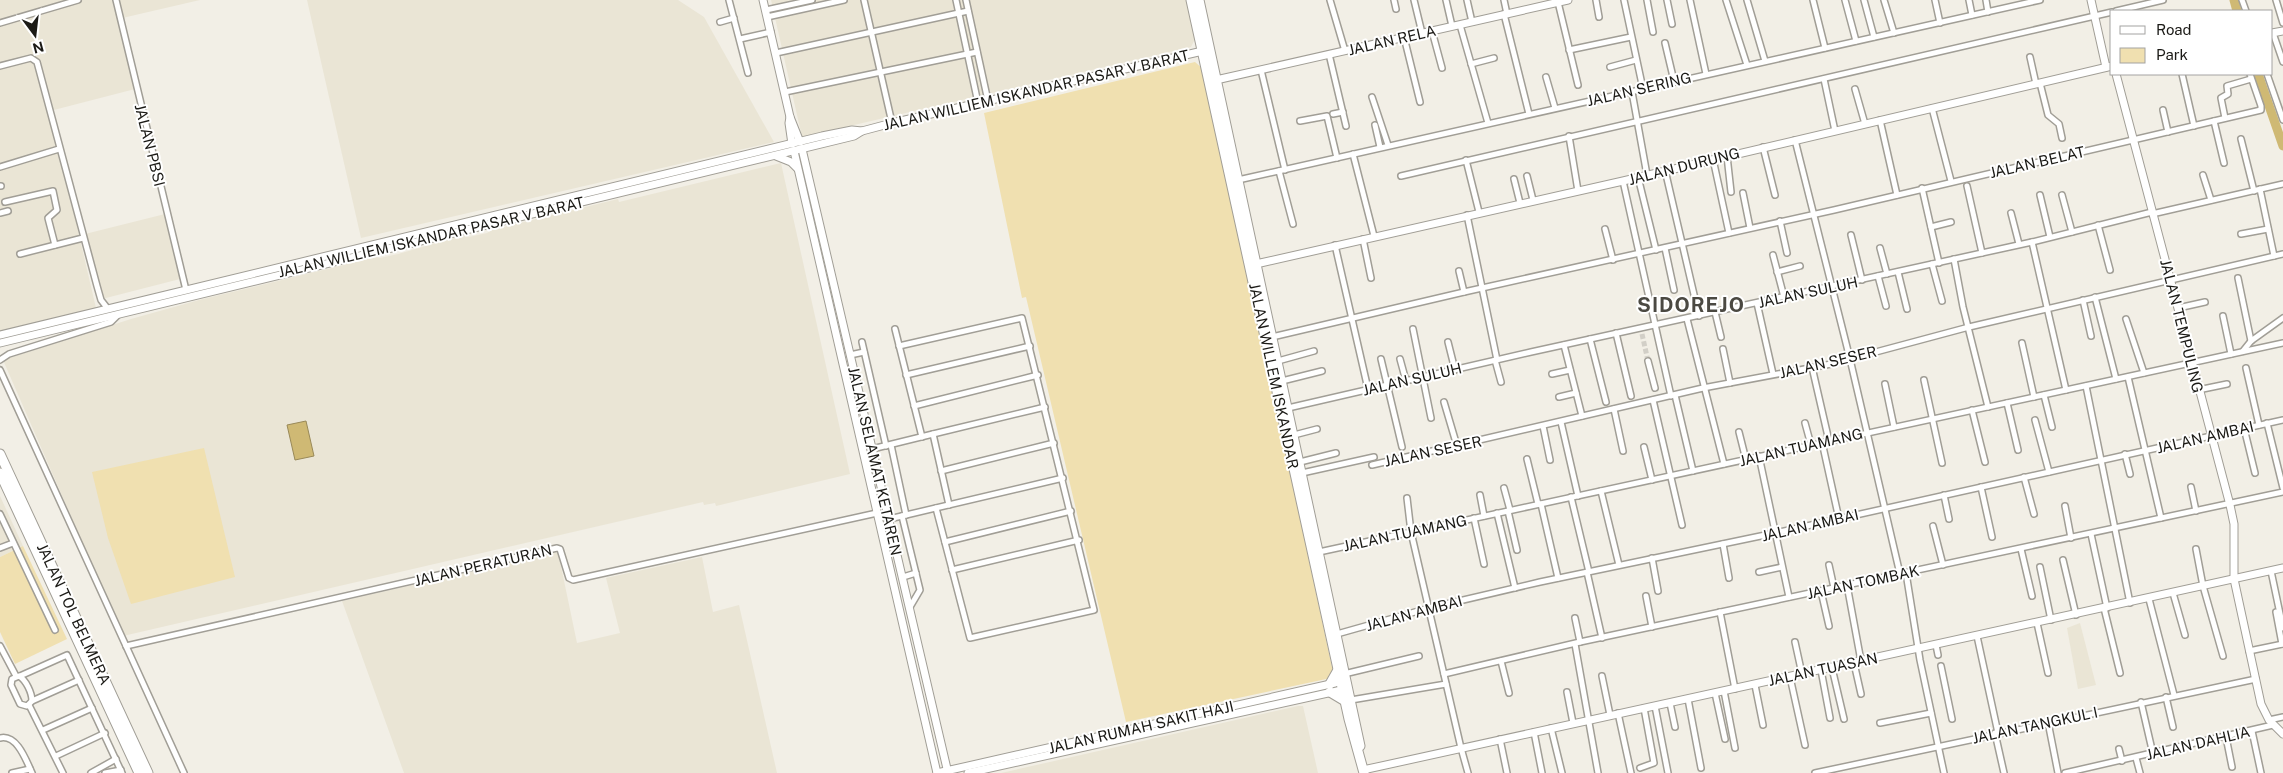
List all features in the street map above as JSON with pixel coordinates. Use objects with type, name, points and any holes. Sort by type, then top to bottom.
[{"type":"highway","name":"JALAN WILLEM ISKANDAR","points":[[1192,0],[1216,80],[1238,180],[1249,247],[1256,264],[1337,634],[1343,680]]},
{"type":"highway","name":"JALAN WILLEM ISKANDAR","points":[[1199,0],[1206,50],[1343,680],[1360,742],[1359,751],[1364,771]]},
{"type":"highway","name":"JALAN TOL BELMERA","points":[[0,454],[148,773]]},
{"type":"highway","name":"JALAN TOL BELMERA","points":[[0,473],[139,773]]},
{"type":"highway","points":[[1343,680],[1330,688],[1348,700]]},
{"type":"street","points":[[0,23],[78,0]]},
{"type":"street","name":"JALAN PBSI","points":[[116,0],[186,290]]},
{"type":"street","points":[[729,0],[748,73]]},
{"type":"street","name":"JALAN SELAMAT KETAREN","points":[[763,0],[790,117],[789,123],[822,235],[948,772]]},
{"type":"street","points":[[766,14],[812,0]]},
{"type":"street","points":[[766,14],[844,0]]},
{"type":"street","points":[[864,0],[892,123]]},
{"type":"street","points":[[956,0],[978,103]]},
{"type":"street","points":[[966,0],[988,101]]},
{"type":"street","points":[[1330,0],[1344,51]]},
{"type":"street","points":[[1394,0],[1396,10]]},
{"type":"street","points":[[1414,0],[1422,33]]},
{"type":"street","points":[[1446,0],[1471,64],[1488,123]]},
{"type":"street","points":[[1467,0],[1472,22]]},
{"type":"street","points":[[1504,0],[1529,114]]},
{"type":"street","points":[[1531,0],[1533,8]]},
{"type":"street","name":"JALAN RELA","points":[[1216,80],[1568,0]]},
{"type":"street","points":[[1596,0],[1600,17]]},
{"type":"street","points":[[1624,0],[1630,37],[1643,89]]},
{"type":"street","points":[[1647,0],[1654,32]]},
{"type":"street","points":[[1667,0],[1672,24]]},
{"type":"street","points":[[1690,0],[1706,74]]},
{"type":"street","points":[[1726,0],[1747,65]]},
{"type":"street","points":[[1747,0],[1765,61]]},
{"type":"street","points":[[1813,0],[1826,48]]},
{"type":"street","points":[[1846,0],[1856,41]]},
{"type":"street","points":[[1864,0],[1874,37]]},
{"type":"street","points":[[1884,0],[1894,33]]},
{"type":"street","points":[[1935,0],[1940,23]]},
{"type":"street","points":[[1969,0],[1972,16]]},
{"type":"street","points":[[1986,0],[1988,12]]},
{"type":"street","points":[[2002,0],[2004,8]]},
{"type":"street","name":"JALAN SERING","points":[[1238,180],[2040,0]]},
{"type":"street","points":[[2091,0],[2109,67]]},
{"type":"street","points":[[2120,10],[2162,0]]},
{"type":"street","points":[[2276,0],[2283,23]]},
{"type":"street","points":[[1558,2],[1578,85]]},
{"type":"street","points":[[776,53],[968,11]]},
{"type":"street","points":[[1401,176],[1637,120],[2110,12]]},
{"type":"street","points":[[720,22],[734,18]]},
{"type":"street","points":[[1432,31],[1442,68]]},
{"type":"street","points":[[740,40],[771,32]]},
{"type":"street","points":[[2273,36],[2283,62]]},
{"type":"street","points":[[1404,37],[1420,102]]},
{"type":"street","points":[[1570,50],[1630,37]]},
{"type":"street","points":[[1664,43],[1674,81]]},
{"type":"street","name":"JALAN WILLIEM ISKANDAR PASAR V BARAT","points":[[0,343],[262,275],[797,146],[852,130],[862,131],[1206,50]]},
{"type":"street","points":[[784,92],[977,52]]},
{"type":"street","points":[[1329,54],[1346,126]]},
{"type":"street","points":[[2030,57],[2048,115],[2059,124],[2062,138]]},
{"type":"street","points":[[0,66],[31,58],[35,60],[101,300],[108,309]]},
{"type":"street","points":[[1471,64],[1494,58]]},
{"type":"street","points":[[1610,67],[1636,60]]},
{"type":"street","name":"JALAN DURUNG","points":[[1256,264],[1479,212],[1623,181],[2109,67]]},
{"type":"street","points":[[1261,70],[1293,224]]},
{"type":"street","name":"JALAN TEMPULING","points":[[2116,75],[2132,140],[2171,279],[2210,436],[2230,504],[2234,524],[2234,580],[2263,710],[2271,723]]},
{"type":"street","points":[[2182,75],[2194,126]]},
{"type":"street","points":[[2267,75],[2283,120]]},
{"type":"street","points":[[2225,118],[2221,98],[2228,94],[2228,86],[2251,76]]},
{"type":"street","name":"JALAN BELAT","points":[[1272,337],[1780,222],[2261,110],[2251,76]]},
{"type":"street","points":[[1546,77],[1555,108]]},
{"type":"street","points":[[1824,79],[1835,131]]},
{"type":"street","points":[[1855,89],[1865,124]]},
{"type":"street","points":[[1632,92],[1647,175]]},
{"type":"street","points":[[1372,97],[1388,145]]},
{"type":"street","points":[[1932,108],[1952,181]]},
{"type":"street","points":[[2163,110],[2168,132]]},
{"type":"street","points":[[1333,114],[1343,112]]},
{"type":"street","points":[[1300,121],[1327,116],[1337,158]]},
{"type":"street","points":[[1880,120],[1897,194]]},
{"type":"street","points":[[2214,121],[2224,163]]},
{"type":"street","points":[[1375,125],[1380,147]]},
{"type":"street","points":[[1569,136],[1578,190]]},
{"type":"street","points":[[2241,139],[2257,190],[2274,256]]},
{"type":"street","points":[[1794,140],[1850,359],[1866,433],[1903,574],[1944,773]]},
{"type":"street","name":"JALAN WILLIEM ISKANDAR PASAR V BARAT","points":[[672,176],[774,156],[797,146]]},
{"type":"street","name":"JALAN SELAMAT KETAREN","points":[[797,146],[798,170],[936,773]]},
{"type":"street","points":[[1763,147],[1775,195]]},
{"type":"street","points":[[0,167],[59,149]]},
{"type":"street","points":[[1353,154],[1374,236]]},
{"type":"street","points":[[774,156],[790,162],[798,170]]},
{"type":"street","points":[[1727,156],[1731,192]]},
{"type":"street","points":[[1713,159],[1729,233]]},
{"type":"street","points":[[1466,160],[1479,212]]},
{"type":"street","points":[[1665,170],[1699,316]]},
{"type":"street","points":[[2203,175],[2210,200]]},
{"type":"street","points":[[1527,176],[1533,200]]},
{"type":"street","points":[[1638,177],[1656,250]]},
{"type":"street","points":[[1514,179],[1520,204]]},
{"type":"street","points":[[1623,181],[1654,326],[1693,471]]},
{"type":"street","name":"JALAN SULUH","points":[[1288,408],[1616,333],[1641,331],[1654,326],[1715,312],[2283,184]]},
{"type":"street","points":[[1967,186],[1982,253]]},
{"type":"street","points":[[1922,188],[1939,262]]},
{"type":"street","points":[[5,202],[53,192],[57,210],[48,218],[55,245]]},
{"type":"street","points":[[1743,193],[1750,228]]},
{"type":"street","points":[[2040,195],[2050,237]]},
{"type":"street","points":[[2062,195],[2072,232]]},
{"type":"street","points":[[0,213],[8,211]]},
{"type":"street","points":[[2011,213],[2019,244]]},
{"type":"street","points":[[1467,215],[1501,382]]},
{"type":"street","points":[[1780,222],[1787,253]]},
{"type":"street","points":[[1931,227],[1951,222]]},
{"type":"street","points":[[2098,226],[2110,270]]},
{"type":"street","points":[[1605,229],[1613,260]]},
{"type":"street","points":[[2241,234],[2268,229]]},
{"type":"street","points":[[814,238],[822,235]]},
{"type":"street","points":[[1851,235],[1862,280]]},
{"type":"street","points":[[20,254],[83,238]]},
{"type":"street","points":[[1363,239],[1371,278]]},
{"type":"street","points":[[2032,242],[2066,390]]},
{"type":"street","points":[[1335,245],[1368,389]]},
{"type":"street","points":[[1665,248],[1674,290]]},
{"type":"street","points":[[1880,248],[1887,274]]},
{"type":"street","name":"JALAN SESER","points":[[1372,465],[1703,388],[1812,368],[1969,327],[2283,254]]},
{"type":"street","points":[[1773,255],[1784,297]]},
{"type":"street","points":[[1954,259],[1988,407]]},
{"type":"street","points":[[1932,264],[1942,301]]},
{"type":"street","points":[[1777,272],[1800,266]]},
{"type":"street","points":[[1459,271],[1464,292]]},
{"type":"street","points":[[1898,272],[1907,310]]},
{"type":"street","name":"JALAN WILLIEM ISKANDAR PASAR V BARAT","points":[[0,335],[186,290],[262,275]]},
{"type":"street","points":[[1878,276],[1886,306]]},
{"type":"street","points":[[2238,278],[2251,341]]},
{"type":"street","points":[[2095,297],[2116,379]]},
{"type":"street","points":[[2083,300],[2091,336]]},
{"type":"street","points":[[2178,308],[2205,302]]},
{"type":"street","points":[[1757,303],[1773,374]]},
{"type":"street","points":[[0,360],[9,354],[111,322],[119,312]]},
{"type":"street","points":[[1715,312],[1721,337]]},
{"type":"street","points":[[2223,316],[2231,354]]},
{"type":"street","points":[[899,346],[1020,317],[1023,319],[1078,540],[1093,610],[970,638],[936,508]]},
{"type":"street","points":[[2243,351],[2251,341],[2283,318]]},
{"type":"street","points":[[1687,319],[1703,388],[1724,464]]},
{"type":"street","points":[[2126,319],[2144,373]]},
{"type":"street","points":[[895,329],[922,437]]},
{"type":"street","points":[[1413,330],[1431,418]]},
{"type":"street","points":[[1616,333],[1631,396]]},
{"type":"street","points":[[1590,339],[1606,402]]},
{"type":"street","points":[[862,342],[888,445],[920,590],[910,607]]},
{"type":"street","points":[[1448,342],[1455,370]]},
{"type":"street","points":[[2022,343],[2034,397]]},
{"type":"street","name":"JALAN TUAMANG","points":[[1319,552],[2283,343]]},
{"type":"street","points":[[1564,345],[1582,416]]},
{"type":"street","points":[[906,375],[1030,346]]},
{"type":"street","points":[[1723,349],[1730,383]]},
{"type":"street","points":[[1278,361],[1314,351]]},
{"type":"street","points":[[850,355],[864,352]]},
{"type":"street","points":[[1381,359],[1402,447]]},
{"type":"street","points":[[1400,359],[1406,381]]},
{"type":"street","points":[[1648,362],[1655,388]]},
{"type":"street","points":[[1812,368],[1829,441]]},
{"type":"street","points":[[2246,368],[2259,425]]},
{"type":"street","points":[[0,370],[184,773]]},
{"type":"street","points":[[1552,374],[1570,370]]},
{"type":"street","points":[[1282,381],[1322,371]]},
{"type":"street","points":[[914,406],[1038,376]]},
{"type":"street","points":[[2128,377],[2161,518]]},
{"type":"street","points":[[1924,380],[1942,463]]},
{"type":"street","points":[[847,383],[856,382]]},
{"type":"street","points":[[1885,384],[1894,426]]},
{"type":"street","points":[[2198,390],[2227,384]]},
{"type":"street","points":[[2086,386],[2130,603]]},
{"type":"street","points":[[1559,397],[1576,393]]},
{"type":"street","points":[[2044,395],[2052,427]]},
{"type":"street","points":[[1653,400],[1672,475],[1675,500],[1682,525]]},
{"type":"street","points":[[1444,402],[1457,446]]},
{"type":"street","points":[[2007,403],[2018,450]]},
{"type":"street","points":[[872,449],[1045,407]]},
{"type":"street","points":[[1614,409],[1623,451]]},
{"type":"street","points":[[1972,410],[1986,462]]},
{"type":"street","points":[[2035,420],[2049,472]]},
{"type":"street","name":"JALAN AMBAI","points":[[1337,634],[1429,608],[1558,578],[1839,519],[2101,459],[2283,420]]},
{"type":"street","points":[[1561,422],[1578,496]]},
{"type":"street","points":[[1805,423],[1811,445]]},
{"type":"street","points":[[2267,423],[2283,488]]},
{"type":"street","points":[[1543,426],[1550,460]]},
{"type":"street","points":[[2244,428],[2255,473]]},
{"type":"street","points":[[1294,435],[1317,429]]},
{"type":"street","points":[[1739,432],[1746,460]]},
{"type":"street","points":[[933,434],[949,505]]},
{"type":"street","points":[[1822,442],[1839,519]]},
{"type":"street","points":[[941,471],[1054,443]]},
{"type":"street","points":[[1644,447],[1652,480]]},
{"type":"street","points":[[1300,462],[1336,453]]},
{"type":"street","points":[[2125,454],[2130,474]]},
{"type":"street","points":[[1759,456],[1789,598]]},
{"type":"street","points":[[1302,473],[1374,457]]},
{"type":"street","points":[[1527,459],[1558,578]]},
{"type":"street","points":[[2024,477],[2034,514]]},
{"type":"street","points":[[889,519],[1063,478]]},
{"type":"street","points":[[1982,487],[1992,537]]},
{"type":"street","points":[[1504,488],[1517,550]]},
{"type":"street","points":[[2191,488],[2196,511]]},
{"type":"street","points":[[1601,491],[1618,565]]},
{"type":"street","name":"JALAN TOMBAK","points":[[1444,674],[1577,643],[2283,492]]},
{"type":"street","points":[[1480,495],[1484,516]]},
{"type":"street","points":[[1944,495],[1949,519]]},
{"type":"street","points":[[1572,497],[1602,638]]},
{"type":"street","points":[[1407,498],[1411,532],[1468,773]]},
{"type":"street","points":[[2065,506],[2071,538]]},
{"type":"street","points":[[945,542],[1071,511]]},
{"type":"street","name":"JALAN PERATURAN","points":[[126,646],[557,548],[560,549],[571,580],[877,513]]},
{"type":"street","points":[[1497,513],[1515,588]]},
{"type":"street","points":[[0,514],[55,630]]},
{"type":"street","points":[[1474,518],[1484,564]]},
{"type":"street","points":[[1933,526],[1943,565]]},
{"type":"street","points":[[2091,534],[2120,673]]},
{"type":"street","points":[[952,570],[1078,540]]},
{"type":"street","points":[[0,548],[13,543]]},
{"type":"street","points":[[1722,544],[1729,578]]},
{"type":"street","points":[[2021,549],[2032,596]]},
{"type":"street","points":[[2196,549],[2203,586],[2223,656]]},
{"type":"street","points":[[1652,558],[1658,591]]},
{"type":"street","points":[[2064,560],[2076,614]]},
{"type":"street","points":[[1829,565],[1834,588]]},
{"type":"street","points":[[1760,572],[1782,567]]},
{"type":"street","points":[[2040,567],[2051,620]]},
{"type":"street","name":"JALAN TUASAN","points":[[1364,771],[1500,739],[2037,624],[2283,568]]},
{"type":"street","points":[[2271,571],[2283,628]]},
{"type":"street","points":[[903,577],[916,573]]},
{"type":"street","points":[[1847,585],[1861,661]]},
{"type":"street","points":[[1821,591],[1829,626]]},
{"type":"street","points":[[2173,593],[2185,635]]},
{"type":"street","points":[[1646,596],[1652,627]]},
{"type":"street","points":[[2149,599],[2174,695]]},
{"type":"street","points":[[1720,612],[1736,688]]},
{"type":"street","points":[[2249,651],[2283,644],[2276,612]]},
{"type":"street","points":[[1574,618],[1588,720],[1598,773]]},
{"type":"street","points":[[2037,624],[2048,673]]},
{"type":"street","points":[[905,634],[915,632]]},
{"type":"street","points":[[1977,636],[2004,773]]},
{"type":"street","points":[[1795,642],[1802,674]]},
{"type":"street","points":[[1936,645],[1938,655]]},
{"type":"street","points":[[0,646],[18,676],[24,679],[31,703],[63,773]]},
{"type":"street","points":[[79,680],[25,706],[19,702],[11,683],[18,676],[67,655],[105,733],[121,772],[105,773]]},
{"type":"street","points":[[1343,680],[1419,656]]},
{"type":"street","points":[[1501,661],[1509,693]]},
{"type":"street","points":[[1854,663],[1861,694]]},
{"type":"street","points":[[1941,666],[1952,719]]},
{"type":"street","points":[[1832,668],[1844,719]]},
{"type":"street","points":[[1820,670],[1830,718]]},
{"type":"street","points":[[1602,676],[1610,715]]},
{"type":"street","points":[[1790,677],[1805,745]]},
{"type":"street","name":"JALAN TANGKUL I","points":[[1815,773],[2140,702],[2256,679]]},
{"type":"street","name":"JALAN RUMAH SAKIT HAJI","points":[[968,773],[1330,688],[1343,680]]},
{"type":"street","points":[[1348,700],[1446,684]]},
{"type":"street","points":[[1754,685],[1763,725]]},
{"type":"street","name":"JALAN RUMAH SAKIT HAJI","points":[[936,773],[948,772],[1330,688]]},
{"type":"street","points":[[1724,691],[1735,748]]},
{"type":"street","points":[[1567,692],[1573,723]]},
{"type":"street","points":[[1715,693],[1725,739]]},
{"type":"street","points":[[2166,697],[2173,727]]},
{"type":"street","points":[[1688,699],[1701,768]]},
{"type":"street","points":[[2140,702],[2153,754]]},
{"type":"street","points":[[1670,703],[1675,727]]},
{"type":"street","points":[[1654,706],[1668,773]]},
{"type":"street","points":[[43,730],[92,708]]},
{"type":"street","points":[[1640,768],[1654,763],[1644,708]]},
{"type":"street","points":[[1880,724],[1931,712]]},
{"type":"street","points":[[1618,713],[1631,773]]},
{"type":"street","name":"JALAN DAHLIA","points":[[2065,773],[2089,770],[2226,738],[2252,731],[2283,717]]},
{"type":"street","points":[[2048,722],[2058,773]]},
{"type":"street","points":[[2271,723],[2283,734]]},
{"type":"street","points":[[1551,728],[1562,773]]},
{"type":"street","points":[[2252,731],[2261,773]]},
{"type":"street","points":[[1534,732],[1542,773]]},
{"type":"street","points":[[56,756],[105,733]]},
{"type":"street","points":[[0,738],[7,737],[14,741],[31,771],[12,773]]},
{"type":"street","points":[[2226,738],[2232,767]]},
{"type":"street","points":[[1500,739],[1507,773]]},
{"type":"street","points":[[2119,749],[2122,761]]},
{"type":"street","points":[[2136,758],[2140,773]]},
{"type":"street","points":[[91,773],[116,759]]},
{"type":"shaded area","points":[[0,0],[200,0],[118,19],[135,89],[50,111],[96,308],[0,331]]},
{"type":"shaded area","points":[[307,0],[678,0],[704,17],[774,142],[361,238]]},
{"type":"shaded area","points":[[771,0],[1188,0],[1196,37],[1191,47],[802,137]]},
{"type":"shaded area","points":[[781,163],[850,474],[716,506],[715,503],[704,505],[703,502],[123,636],[3,360],[131,319],[199,300],[376,257],[380,258],[398,254],[464,235],[469,237],[487,233],[492,230],[618,199],[619,202]]},
{"type":"shaded area","points":[[165,214],[180,279],[102,299],[85,234]]},
{"type":"shaded area","points":[[306,421],[314,456],[295,460],[287,425]]},
{"type":"shaded area","points":[[0,496],[23,546],[0,557]]},
{"type":"shaded area","points":[[558,552],[577,643],[620,633],[606,578],[702,557],[713,612],[739,605],[777,773],[404,773],[342,601]]},
{"type":"shaded area","points":[[2080,623],[2096,685],[2078,689],[2067,628]]},
{"type":"shaded area","points":[[1298,706],[1303,706],[1318,773],[1001,773]]},
{"type":"green space","points":[[1195,62],[1203,69],[1333,672],[1331,678],[1126,722],[1026,297],[1022,298],[984,113]]},
{"type":"green space","points":[[204,448],[235,577],[131,604],[108,538],[92,472]]},
{"type":"green space","points":[[23,546],[67,639],[15,664],[0,632],[0,557]]},
{"type":"waterway","points":[[2234,0],[2237,10]]},
{"type":"waterway","points":[[2258,75],[2283,146]]},
{"type":"tunnel","points":[[1642,334],[1648,361]]},
{"type":"district","name":"SIDOREJO","points":[[1691,305]]}]
